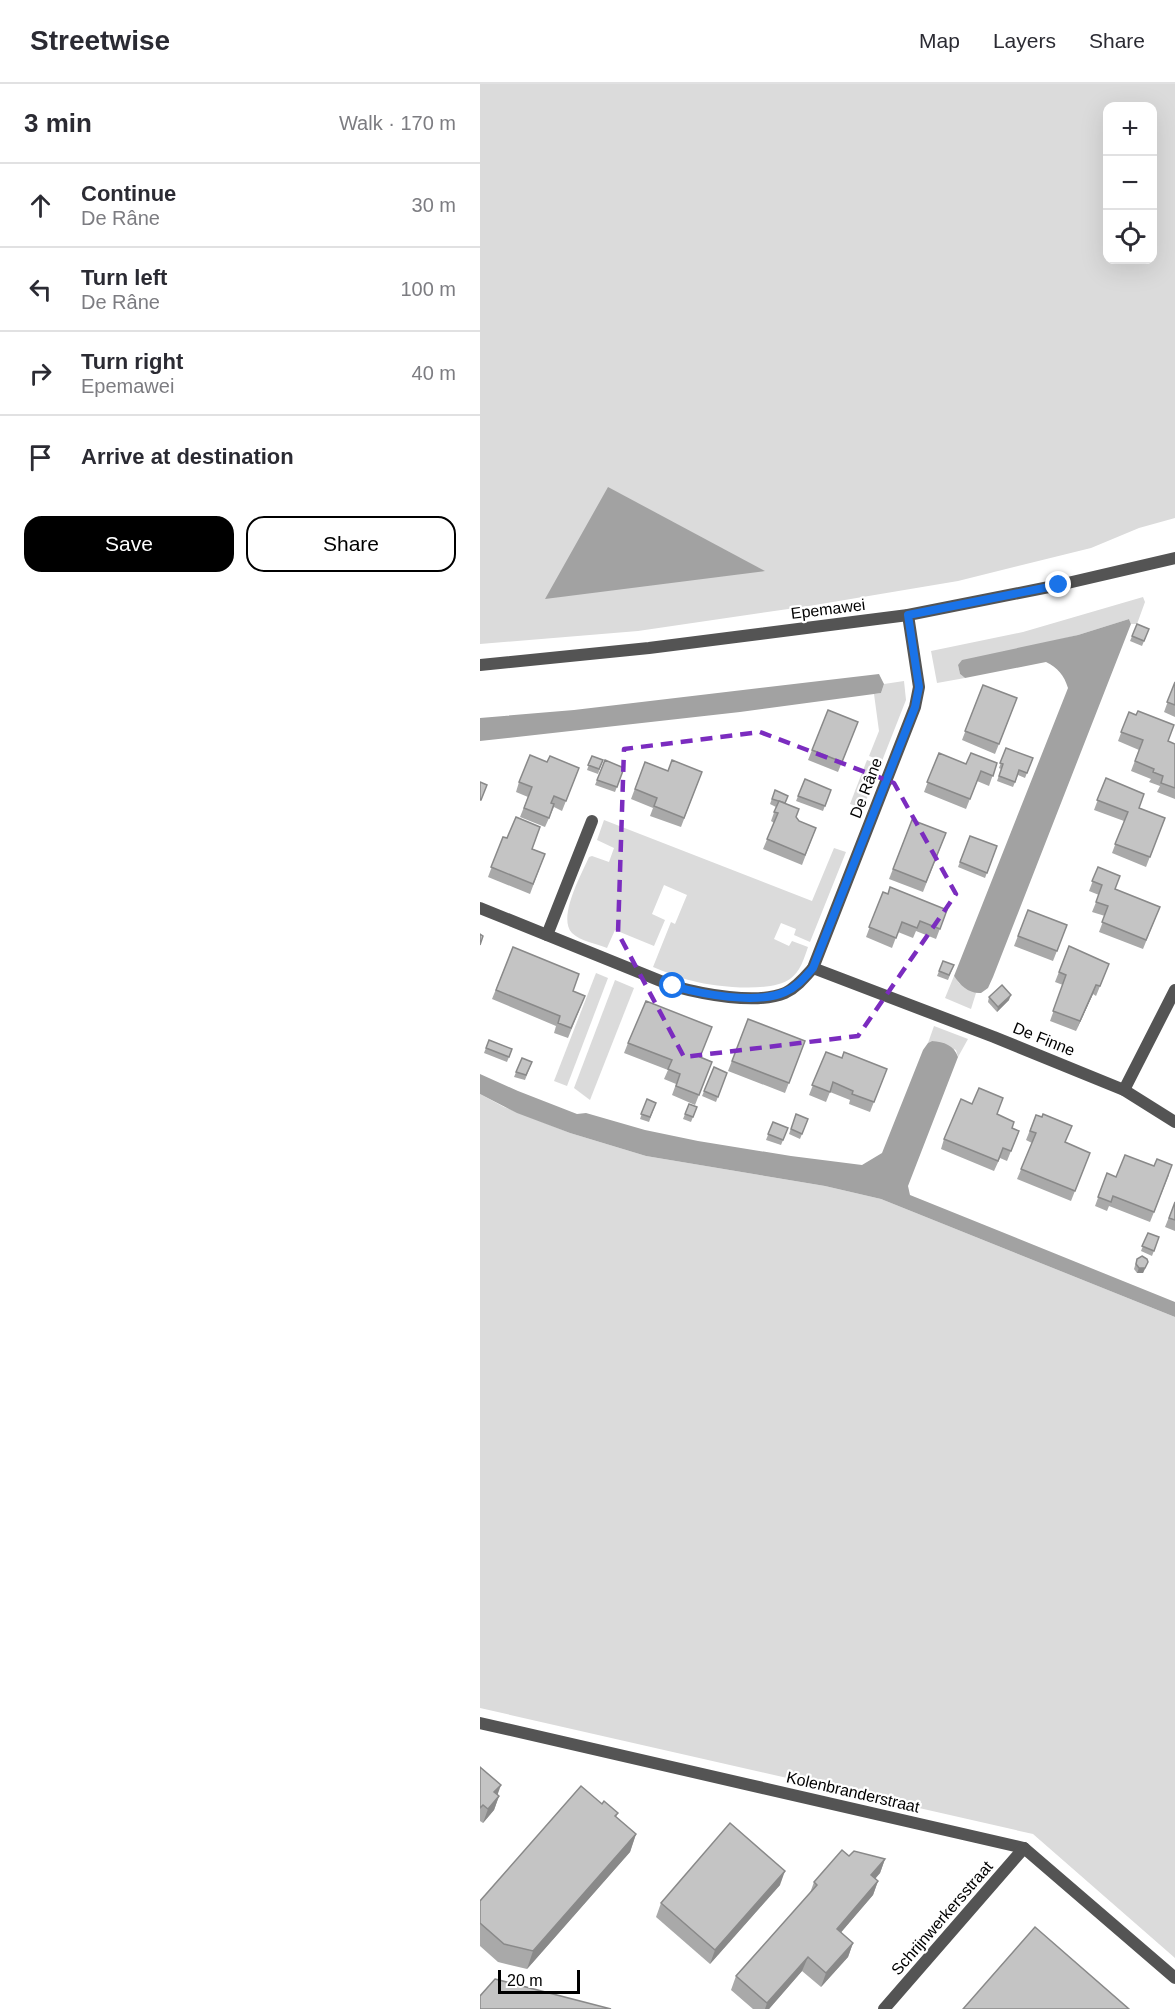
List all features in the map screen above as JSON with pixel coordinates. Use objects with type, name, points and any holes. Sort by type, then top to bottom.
[{"type":"street","name":"Epemawei","points":[[480,665],[649,648],[908,615],[1059,585],[1175,558]]},
{"type":"street","name":"De Râne","points":[[480,908],[673,986],[702,994],[762,997],[784,993],[799,983],[813,968],[915,707],[919,687],[908,615]]},
{"type":"street","points":[[547,935],[591,821]]},
{"type":"street","name":"De Finne","points":[[813,968],[1124,1089],[1175,1122]]},
{"type":"street","points":[[1124,1089],[1175,990]]},
{"type":"street","name":"Kolenbranderstraat","points":[[480,1723],[1024,1848],[1175,1978]]},
{"type":"street","name":"Schrijnwerkersstraat","points":[[884,2009],[1024,1848]]},
{"type":"highlighted area","points":[[760,732],[894,783],[956,894],[858,1036],[684,1057],[618,933],[624,749]]},
{"type":"shaded area","points":[[480,84],[1175,84],[1175,518],[1139,528],[1091,548],[958,581],[638,631],[480,644]]},
{"type":"shaded area","points":[[608,487],[765,571],[545,599]]},
{"type":"shaded area","points":[[1143,597],[1145,602],[1137,624],[1131,624],[1129,619],[1078,635],[958,665],[960,674],[965,678],[937,683],[931,651],[1023,632]]},
{"type":"shaded area","points":[[1129,619],[1131,624],[993,977],[988,988],[981,993],[969,990],[962,986],[954,976],[1068,688],[1060,672],[1046,662],[965,678],[960,674],[958,665],[962,660],[1078,635]]},
{"type":"shaded area","points":[[879,674],[884,684],[881,693],[740,712],[480,741],[480,718],[574,710]]},
{"type":"shaded area","points":[[904,681],[906,700],[882,761],[869,756],[879,731],[874,694],[881,693],[884,684]]},
{"type":"shaded area","points":[[867,760],[880,765],[863,808],[850,804]]},
{"type":"shaded area","points":[[604,820],[812,901],[834,848],[846,852],[810,942],[794,935],[796,929],[781,923],[774,939],[789,946],[792,941],[808,947],[796,973],[790,979],[770,986],[743,987],[693,981],[653,967],[671,922],[675,924],[687,895],[664,885],[652,914],[665,920],[654,946],[615,930],[607,948],[575,936],[568,926],[567,917],[572,895],[589,857],[609,862],[614,848],[597,840]]},
{"type":"shaded area","points":[[596,973],[608,978],[567,1086],[554,1081]]},
{"type":"shaded area","points":[[954,976],[959,983],[976,993],[971,1009],[945,998]]},
{"type":"shaded area","points":[[615,980],[634,988],[590,1100],[574,1088]]},
{"type":"shaded area","points":[[934,1026],[968,1039],[958,1057],[956,1050],[932,1041],[928,1043]]},
{"type":"shaded area","points":[[932,1041],[948,1045],[958,1057],[908,1186],[910,1195],[1175,1302],[1175,1317],[881,1199],[825,1186],[646,1156],[570,1133],[517,1113],[480,1094],[480,1074],[577,1114],[586,1113],[645,1130],[698,1141],[862,1165],[882,1153],[923,1050]]},
{"type":"shaded area","points":[[480,1094],[504,1107],[570,1133],[646,1156],[825,1186],[881,1199],[1175,1317],[1175,1958],[1033,1834],[480,1708]]},
{"type":"building","points":[[1137,624],[1149,629],[1144,641],[1132,636]]},
{"type":"building","points":[[1175,682],[1175,705],[1167,702]]},
{"type":"building","points":[[983,685],[1017,698],[999,744],[965,731]]},
{"type":"building","points":[[828,710],[858,722],[842,762],[812,750]]},
{"type":"building","points":[[1138,711],[1174,725],[1168,741],[1175,744],[1175,788],[1161,783],[1163,776],[1153,772],[1154,769],[1135,761],[1143,740],[1121,732],[1129,712],[1136,715]]},
{"type":"building","points":[[1006,748],[1033,758],[1027,773],[1019,770],[1015,782],[999,776],[1003,764],[1000,763]]},
{"type":"building","points":[[939,753],[966,764],[971,753],[997,763],[993,776],[981,771],[970,799],[927,782]]},
{"type":"building","points":[[530,755],[547,762],[550,756],[579,768],[566,801],[554,796],[549,818],[524,808],[532,787],[519,782]]},
{"type":"building","points":[[592,756],[603,760],[599,769],[588,765]]},
{"type":"building","points":[[605,760],[624,768],[617,787],[597,780]]},
{"type":"building","points":[[672,760],[702,772],[684,818],[654,806],[657,798],[635,789],[645,762],[668,771]]},
{"type":"building","points":[[1106,778],[1144,794],[1139,808],[1165,818],[1150,857],[1115,844],[1128,812],[1097,800]]},
{"type":"building","points":[[805,779],[831,790],[825,806],[798,796]]},
{"type":"building","points":[[480,782],[487,785],[481,800],[480,800]]},
{"type":"building","points":[[775,790],[788,796],[785,803],[772,799]]},
{"type":"building","points":[[779,801],[799,809],[796,817],[799,821],[816,828],[805,855],[767,839],[778,813],[774,812]]},
{"type":"building","points":[[516,817],[540,827],[532,849],[545,854],[533,884],[491,867],[503,837],[507,838]]},
{"type":"building","points":[[912,820],[946,833],[926,882],[893,869]]},
{"type":"building","points":[[970,836],[997,846],[987,873],[960,862]]},
{"type":"building","points":[[1098,867],[1120,876],[1115,889],[1160,907],[1146,940],[1102,922],[1108,906],[1096,902],[1102,885],[1092,881]]},
{"type":"building","points":[[890,887],[947,910],[940,929],[920,921],[917,928],[902,922],[896,938],[869,927],[883,892],[888,894]]},
{"type":"building","points":[[1028,910],[1067,925],[1057,951],[1018,936]]},
{"type":"building","points":[[1069,946],[1109,964],[1100,986],[1096,985],[1080,1021],[1053,1011],[1066,975],[1059,972]]},
{"type":"building","points":[[513,947],[579,974],[573,991],[585,996],[571,1028],[558,1023],[560,1016],[496,990]]},
{"type":"building","points":[[943,961],[954,965],[949,975],[939,971]]},
{"type":"building","points":[[1002,985],[1011,995],[998,1007],[989,997]]},
{"type":"building","points":[[646,1001],[712,1027],[700,1057],[712,1062],[699,1095],[676,1086],[680,1074],[668,1069],[672,1060],[628,1043]]},
{"type":"building","points":[[748,1019],[805,1041],[789,1083],[732,1061]]},
{"type":"building","points":[[489,1040],[512,1049],[509,1057],[486,1048]]},
{"type":"building","points":[[826,1052],[842,1058],[844,1052],[887,1069],[874,1102],[852,1094],[853,1091],[833,1082],[830,1092],[812,1085]]},
{"type":"building","points":[[522,1058],[532,1062],[526,1075],[516,1072]]},
{"type":"building","points":[[714,1067],[727,1073],[718,1097],[704,1091]]},
{"type":"building","points":[[979,1088],[1003,1098],[997,1114],[1014,1122],[1012,1128],[1019,1131],[1011,1151],[1003,1148],[998,1161],[944,1139],[961,1099],[972,1104]]},
{"type":"building","points":[[647,1099],[656,1103],[650,1117],[641,1114]]},
{"type":"building","points":[[689,1104],[697,1107],[693,1117],[685,1114]]},
{"type":"building","points":[[796,1114],[808,1119],[802,1134],[791,1129]]},
{"type":"building","points":[[1043,1114],[1072,1126],[1065,1142],[1090,1153],[1075,1191],[1021,1169],[1036,1133],[1030,1131],[1036,1115],[1042,1117]]},
{"type":"building","points":[[773,1122],[788,1128],[783,1140],[768,1134]]},
{"type":"building","points":[[1125,1155],[1154,1166],[1157,1159],[1172,1165],[1154,1212],[1113,1196],[1111,1202],[1098,1197],[1107,1173],[1116,1177]]},
{"type":"building","points":[[1175,1202],[1175,1220],[1169,1218]]},
{"type":"building","points":[[1148,1233],[1159,1237],[1154,1251],[1142,1246]]},
{"type":"building","points":[[1142,1256],[1148,1262],[1145,1268],[1139,1268],[1136,1264],[1137,1259]]},
{"type":"building","points":[[480,1767],[501,1785],[494,1792],[499,1796],[488,1809],[483,1805],[480,1808]]},
{"type":"building","points":[[581,1786],[602,1804],[604,1801],[618,1813],[615,1816],[636,1834],[533,1951],[504,1944],[480,1923],[480,1901]]},
{"type":"building","points":[[730,1823],[785,1871],[715,1950],[661,1903]]},
{"type":"building","points":[[842,1850],[849,1856],[854,1851],[885,1859],[871,1875],[878,1881],[837,1929],[853,1943],[826,1973],[808,1957],[767,2003],[736,1976],[817,1885],[814,1882]]},
{"type":"building","points":[[1035,1927],[1129,2009],[963,2009]]},
{"type":"building","points":[[495,1979],[611,2009],[480,2009],[480,1996]]},
{"type":"route","points":[[673,986],[702,994],[762,997],[784,993],[799,983],[813,968],[915,707],[919,687],[908,615],[1059,585]]}]
